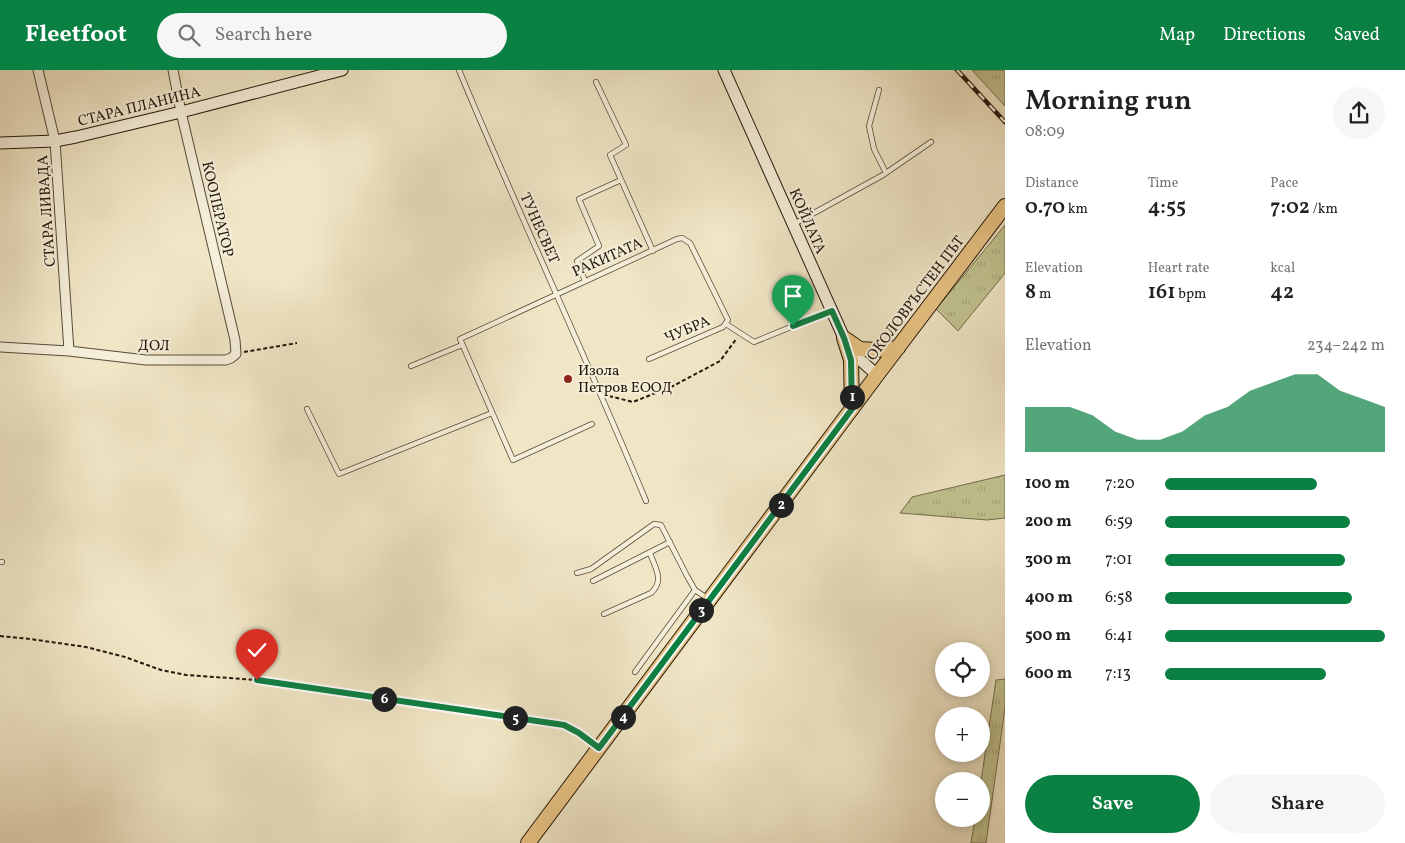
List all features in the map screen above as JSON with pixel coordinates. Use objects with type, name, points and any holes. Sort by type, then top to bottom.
[{"type":"main road","name":"ОКОЛОВРЪСТЕН ПЪТ","points":[[528,843],[877,374],[1005,206]]},
{"type":"main road","points":[[844,338],[860,349],[898,348]]},
{"type":"main road","points":[[844,338],[851,360],[852,409]]},
{"type":"street","name":"СТАРА ЛИВАДА","points":[[38,70],[55,141],[69,352]]},
{"type":"street","name":"КООПЕРАТОР","points":[[173,70],[181,112],[235,340],[236,354]]},
{"type":"street","name":"СТАРА ПЛАНИНА","points":[[0,143],[55,141],[181,112],[342,70]]},
{"type":"street","name":"КОЙЛАТА","points":[[724,70],[844,338],[857,356],[877,374]]},
{"type":"street","name":"ДОЛ","points":[[0,347],[146,360],[226,360],[236,354]]},
{"type":"lane","name":"ТУНЕСВЕТ","points":[[459,70],[495,157],[602,394],[646,501]]},
{"type":"lane","points":[[596,82],[626,145],[610,155],[653,251]]},
{"type":"lane","points":[[879,90],[869,126],[874,150],[886,173]]},
{"type":"lane","points":[[793,224],[886,173],[931,142]]},
{"type":"lane","points":[[585,281],[577,261],[599,246],[578,199],[621,180]]},
{"type":"lane","name":"РАКИТАТА","points":[[462,345],[460,339],[677,239],[687,240],[690,243],[727,317]]},
{"type":"lane","points":[[726,324],[754,342],[832,311]]},
{"type":"lane","name":"ЧУБРА","points":[[649,359],[722,327],[726,324],[727,317]]},
{"type":"lane","points":[[411,366],[462,345],[513,460],[592,424]]},
{"type":"lane","points":[[307,410],[339,474],[492,413]]},
{"type":"lane","points":[[577,573],[591,569],[654,524],[661,525],[696,590],[709,600]]},
{"type":"lane","points":[[593,581],[670,542]]},
{"type":"lane","points":[[604,614],[651,593],[656,588],[659,583],[658,576],[650,553]]},
{"type":"lane","points":[[636,672],[696,590]]},
{"type":"path","points":[[602,394],[633,402],[673,386],[720,361],[740,334]]},
{"type":"path","points":[[236,354],[297,343]]},
{"type":"path","points":[[0,636],[30,638],[86,648],[125,657],[161,670],[186,674],[257,680],[564,725],[579,733],[599,748]]},
{"type":"green space","points":[[972,70],[1005,70],[1005,106]]},
{"type":"green space","points":[[1005,225],[1005,273],[958,331],[936,309]]},
{"type":"green space","points":[[1005,475],[1005,518],[987,520],[900,513],[912,497]]},
{"type":"green space","points":[[1005,679],[1005,708],[990,815],[990,772],[982,772],[984,762],[990,762],[990,720],[996,680]]},
{"type":"green space","points":[[974,827],[988,827],[986,843],[971,843]]},
{"type":"railway","points":[[957,70],[1005,122]]},
{"type":"place","name":"Изола Петров ЕООД","points":[[568,379]]},
{"type":"route","points":[[257,680],[564,725],[579,733],[599,748],[852,409],[851,360],[832,311],[793,326]]}]
